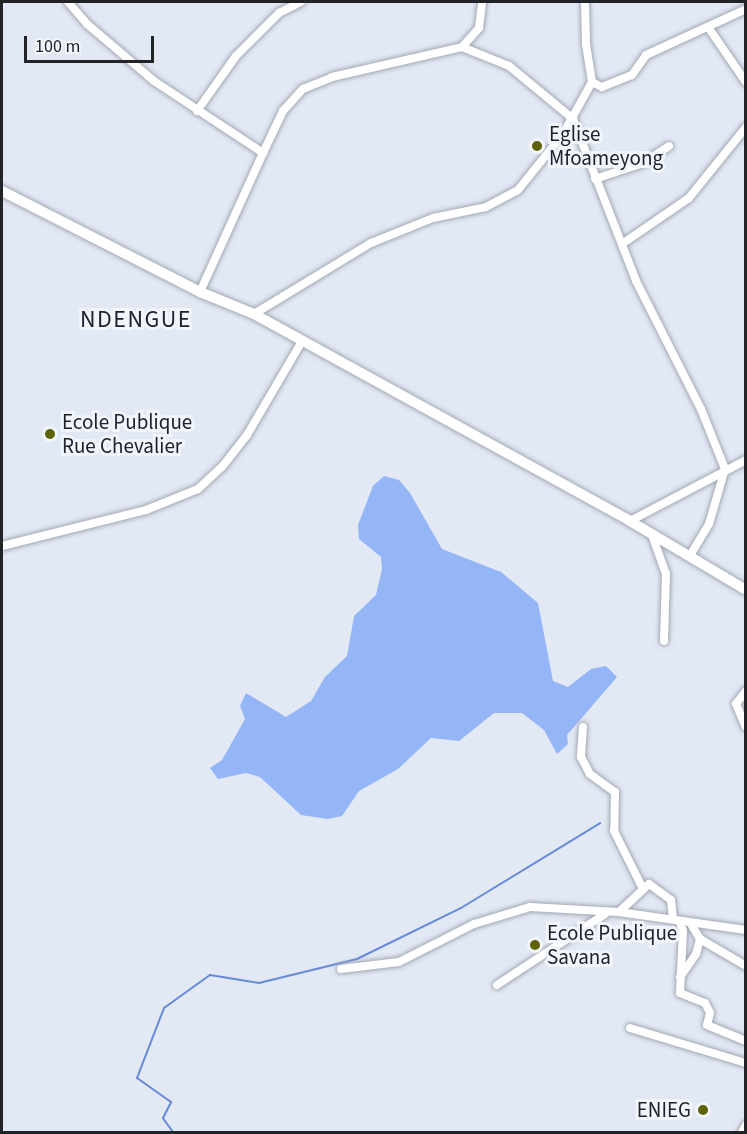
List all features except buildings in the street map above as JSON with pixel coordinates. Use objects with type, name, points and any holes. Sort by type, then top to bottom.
[{"type":"main road","points":[[2,191],[200,292],[254,314],[301,343],[630,521],[746,590]]},
{"type":"street","points":[[68,2],[116,49],[197,111],[263,153]]},
{"type":"street","points":[[197,111],[236,56],[279,13],[301,2]]},
{"type":"street","points":[[462,47],[479,27],[482,2]]},
{"type":"street","points":[[254,314],[339,260],[403,228],[503,201],[533,173],[573,119],[592,82],[586,43],[585,2]]},
{"type":"street","points":[[592,82],[602,87],[632,75],[646,55],[746,9]]},
{"type":"street","points":[[708,27],[746,82]]},
{"type":"street","points":[[200,292],[283,111],[303,89],[332,77],[462,47],[509,66],[573,119],[622,244],[725,469],[709,524],[690,556]]},
{"type":"street","points":[[622,244],[689,198],[746,128]]},
{"type":"street","points":[[595,179],[643,163],[669,146]]},
{"type":"street","points":[[2,546],[146,510],[198,489],[222,467],[247,435],[301,343]]},
{"type":"street","points":[[630,521],[725,469],[746,460]]},
{"type":"street","points":[[651,533],[666,574],[664,641]]},
{"type":"street","points":[[746,691],[736,704],[746,727]]},
{"type":"street","points":[[583,727],[581,757],[590,774],[615,792],[614,831],[642,887]]},
{"type":"street","points":[[619,912],[638,896],[642,887],[649,884],[665,893],[671,900],[676,920],[683,931],[680,993],[705,1003],[710,1013],[708,1025],[746,1041]]},
{"type":"street","points":[[341,969],[399,962],[474,924],[522,909],[548,907],[605,914],[619,912],[746,930]]},
{"type":"street","points":[[497,985],[605,914]]},
{"type":"street","points":[[691,924],[700,939],[746,966]]},
{"type":"street","points":[[680,977],[696,954],[700,939]]},
{"type":"street","points":[[630,1028],[746,1063]]},
{"type":"street","points":[[742,1132],[746,1125]]},
{"type":"shaded area","points":[[384,476],[399,480],[410,493],[442,549],[501,572],[538,603],[553,681],[568,687],[591,669],[606,666],[617,677],[567,735],[568,744],[557,754],[544,730],[522,713],[494,713],[459,741],[431,738],[398,769],[359,791],[342,816],[328,819],[301,815],[260,777],[246,773],[218,779],[210,768],[222,760],[245,719],[240,706],[246,693],[286,717],[311,701],[325,677],[347,656],[354,616],[376,595],[382,569],[381,557],[359,539],[358,525],[373,486]]},
{"type":"waterway","points":[[173,1132],[163,1118],[171,1102],[137,1078],[164,1008],[210,975],[259,983],[357,959],[461,908],[600,823]]},
{"type":"place","name":"Eglise Mfoameyong","points":[[537,146]]},
{"type":"place","name":"Ecole Publique Rue Chevalier","points":[[50,434]]},
{"type":"place","name":"Ecole Publique Savana","points":[[535,945]]},
{"type":"place","name":"ENIEG","points":[[703,1110]]},
{"type":"district","name":"NDENGUE","points":[[136,320]]}]
